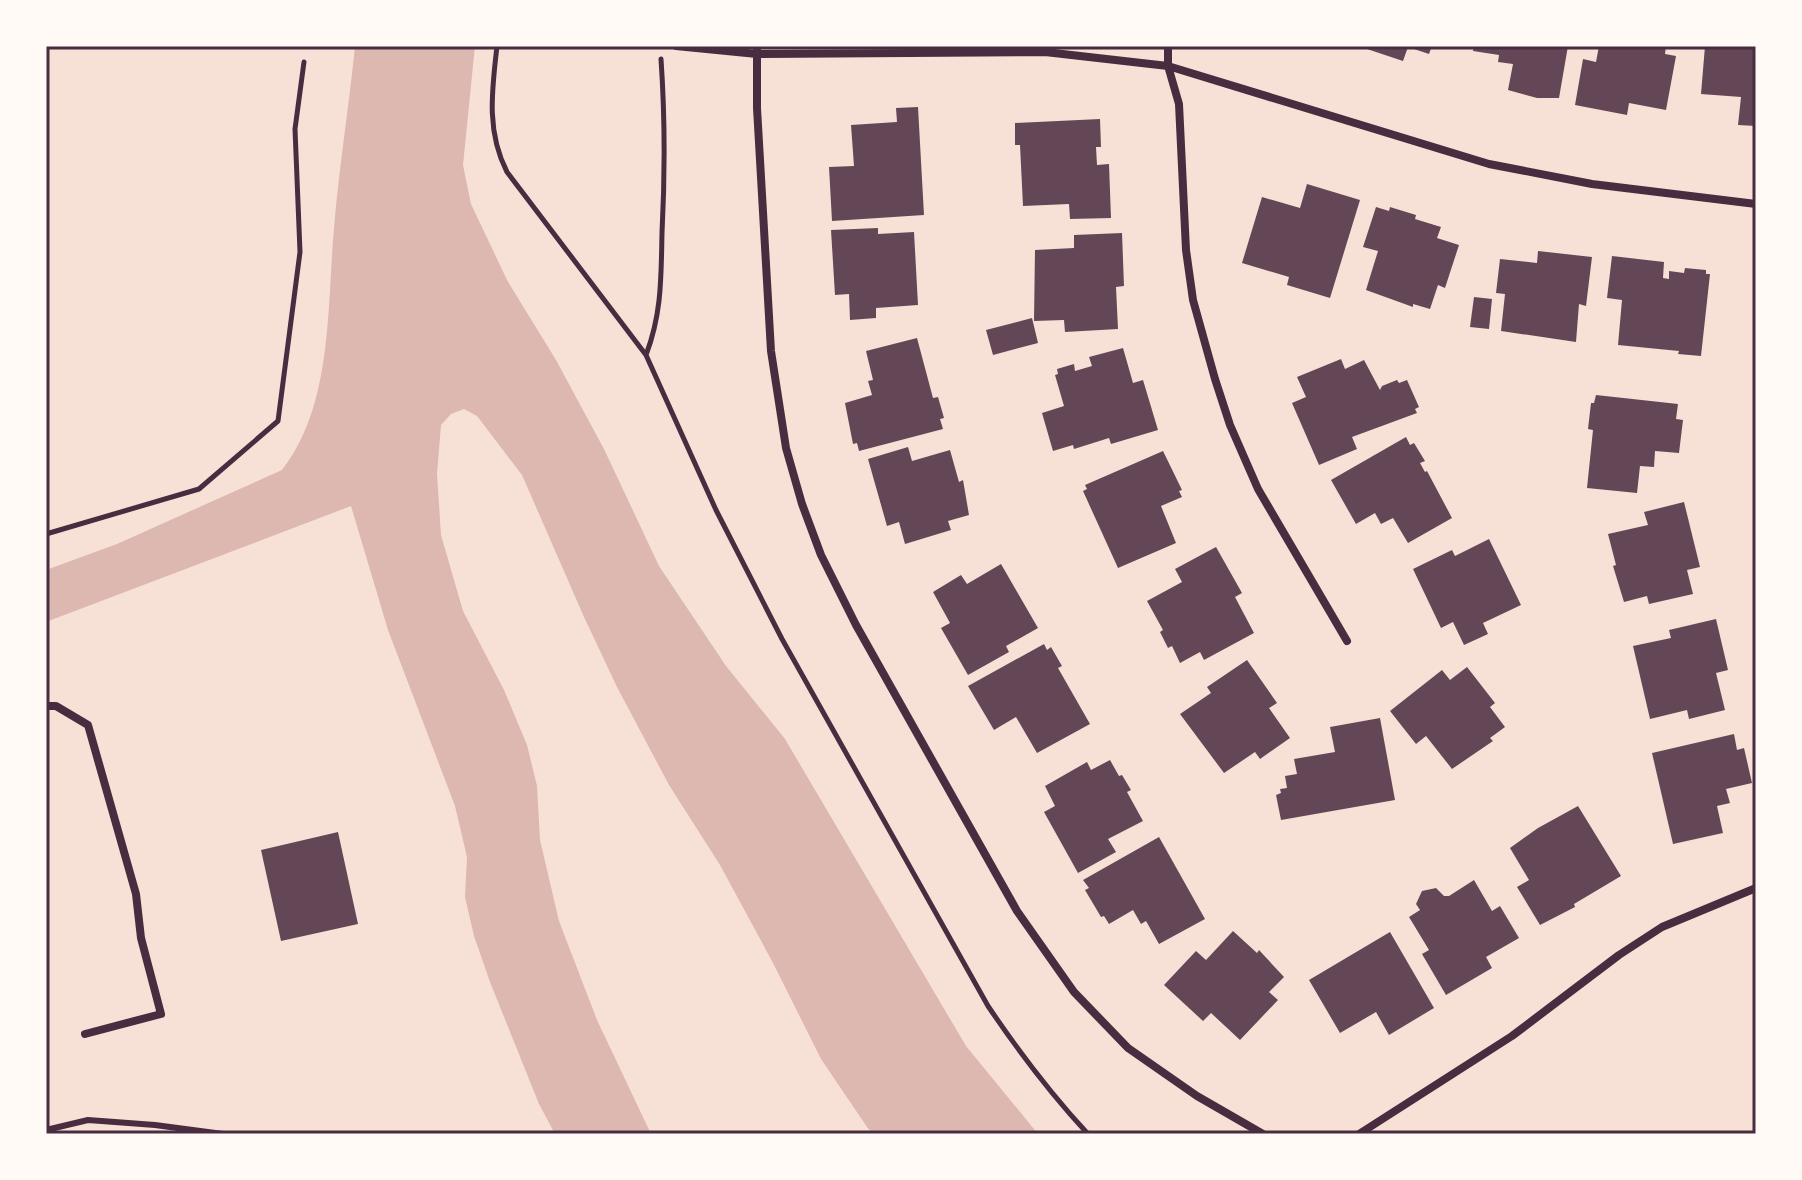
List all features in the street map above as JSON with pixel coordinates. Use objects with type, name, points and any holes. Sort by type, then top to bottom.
[{"type":"street","points":[[676,46],[757,50],[1045,52],[1168,66],[1489,164],[1592,184],[1756,204]]},
{"type":"street","points":[[1168,46],[1168,66],[1179,104],[1183,235],[1193,300],[1230,425],[1258,489],[1347,641]]},
{"type":"street","points":[[757,50],[757,108],[771,351],[786,448],[821,555],[856,625],[1017,911],[1074,992],[1128,1048],[1197,1096],[1263,1134]]},
{"type":"street","points":[[46,706],[56,706],[88,725],[136,894],[141,938],[161,1014],[85,1034]]},
{"type":"street","points":[[1359,1134],[1523,1029],[1619,955],[1662,927],[1756,888]]},
{"type":"lane","points":[[46,1130],[88,1120],[223,1134]]},
{"type":"path","points":[[497,46],[491,98],[491,127],[496,151],[526,200],[646,355],[716,510],[782,639],[974,981],[1020,1054],[1088,1134]]},
{"type":"path","points":[[646,355],[660,309],[664,121],[660,46]]},
{"type":"path","points":[[46,534],[199,489],[278,421],[300,252],[295,129],[304,62]]},
{"type":"shaded area","points":[[355,46],[475,46],[463,165],[471,204],[507,280],[556,360],[604,449],[659,566],[726,666],[785,739],[966,1046],[1038,1134],[873,1134],[867,1127],[821,1059],[720,865],[669,785],[617,687],[522,475],[477,416],[464,409],[451,414],[441,425],[437,474],[441,535],[463,611],[504,690],[527,745],[537,786],[540,840],[559,921],[597,1020],[651,1134],[555,1134],[539,1104],[474,936],[465,897],[467,857],[455,806],[388,630],[351,506],[46,622],[46,570],[117,544],[282,470],[299,444],[311,416],[324,354],[336,205]]},
{"type":"building","points":[[1358,46],[1432,46],[1429,54],[1408,47],[1403,61]]},
{"type":"building","points":[[1474,46],[1568,46],[1559,98],[1537,98],[1508,90],[1513,64],[1498,62],[1499,55],[1473,51]]},
{"type":"building","points":[[1599,46],[1666,46],[1665,54],[1676,56],[1666,110],[1629,103],[1627,115],[1575,105],[1583,59],[1596,62]]},
{"type":"building","points":[[1705,46],[1756,46],[1756,126],[1738,125],[1741,97],[1701,94]]},
{"type":"building","points":[[918,107],[924,215],[832,221],[829,167],[854,166],[851,125],[897,122],[896,108]]},
{"type":"building","points":[[1100,119],[1101,147],[1096,147],[1097,165],[1109,164],[1111,218],[1070,219],[1069,204],[1023,206],[1020,145],[1015,145],[1015,123]]},
{"type":"building","points":[[1307,184],[1360,200],[1330,298],[1287,285],[1289,277],[1242,263],[1262,197],[1300,208]]},
{"type":"building","points":[[1376,207],[1389,211],[1390,207],[1416,215],[1415,219],[1441,227],[1437,238],[1459,245],[1445,288],[1438,285],[1430,309],[1413,304],[1413,307],[1366,290],[1378,251],[1363,247]]},
{"type":"building","points":[[878,228],[878,234],[914,232],[918,305],[876,308],[876,318],[850,320],[849,294],[835,295],[831,230]]},
{"type":"building","points":[[1122,233],[1124,286],[1116,287],[1118,329],[1065,332],[1064,320],[1034,321],[1035,250],[1074,248],[1074,235]]},
{"type":"building","points":[[1538,251],[1592,257],[1586,306],[1579,304],[1576,342],[1501,331],[1505,294],[1496,293],[1500,259],[1537,263]]},
{"type":"building","points":[[1612,256],[1664,262],[1663,278],[1669,279],[1669,271],[1684,273],[1685,268],[1706,270],[1706,274],[1710,274],[1701,356],[1618,345],[1622,300],[1607,298]]},
{"type":"building","points":[[1474,297],[1492,299],[1489,329],[1470,327]]},
{"type":"building","points":[[1032,318],[1038,343],[993,355],[986,330]]},
{"type":"building","points":[[917,338],[933,398],[938,397],[944,418],[940,419],[943,429],[859,451],[857,443],[853,444],[845,403],[872,395],[868,381],[873,380],[866,351]]},
{"type":"building","points":[[1123,348],[1133,383],[1143,380],[1158,430],[1111,444],[1109,438],[1074,449],[1073,445],[1053,451],[1042,413],[1064,406],[1055,375],[1058,374],[1057,369],[1074,364],[1075,371],[1092,366],[1089,357]]},
{"type":"building","points":[[1341,359],[1345,369],[1364,360],[1380,390],[1382,386],[1397,380],[1399,383],[1407,380],[1419,407],[1415,409],[1417,413],[1352,437],[1357,449],[1319,465],[1292,403],[1306,397],[1297,377]]},
{"type":"building","points":[[1596,395],[1678,404],[1676,419],[1683,420],[1679,453],[1655,451],[1654,467],[1640,466],[1637,493],[1587,488],[1593,430],[1588,429],[1591,403],[1594,403]]},
{"type":"building","points":[[1406,437],[1410,445],[1414,443],[1425,461],[1420,463],[1452,518],[1408,543],[1393,518],[1381,524],[1375,513],[1356,524],[1331,480]]},
{"type":"building","points":[[908,447],[912,461],[950,450],[959,482],[963,480],[969,515],[948,521],[951,530],[905,544],[899,522],[887,526],[868,459]]},
{"type":"building","points":[[1163,451],[1182,490],[1179,491],[1182,497],[1161,506],[1176,543],[1118,568],[1083,491],[1087,489],[1085,485]]},
{"type":"building","points":[[1684,502],[1700,567],[1687,570],[1693,594],[1649,604],[1647,596],[1624,602],[1613,566],[1616,565],[1608,534],[1648,525],[1644,512]]},
{"type":"building","points":[[1489,539],[1521,605],[1483,623],[1488,634],[1464,645],[1453,622],[1441,628],[1413,569],[1452,550],[1455,556]]},
{"type":"building","points":[[1216,547],[1242,593],[1235,597],[1254,633],[1204,660],[1200,652],[1180,663],[1172,646],[1168,648],[1160,632],[1163,630],[1147,601],[1182,582],[1175,569]]},
{"type":"building","points":[[1001,564],[1038,628],[1006,646],[1009,652],[968,675],[941,628],[950,623],[933,592],[961,575],[967,584]]},
{"type":"building","points":[[1716,619],[1728,670],[1716,673],[1725,710],[1689,719],[1687,710],[1650,719],[1633,646],[1671,638],[1669,630]]},
{"type":"building","points":[[1044,644],[1047,650],[1051,647],[1062,666],[1058,668],[1090,724],[1037,753],[1016,717],[994,730],[968,686]]},
{"type":"building","points":[[1247,660],[1277,703],[1269,708],[1290,738],[1260,759],[1255,752],[1224,773],[1180,714],[1211,693],[1207,687]]},
{"type":"building","points":[[1467,667],[1495,703],[1490,707],[1505,727],[1490,738],[1493,741],[1452,769],[1426,736],[1416,744],[1390,711],[1442,670],[1450,680]]},
{"type":"building","points":[[1380,718],[1395,800],[1281,820],[1276,795],[1281,793],[1280,789],[1287,788],[1285,776],[1297,774],[1294,759],[1335,752],[1330,727]]},
{"type":"building","points":[[1734,734],[1737,750],[1744,748],[1752,783],[1726,789],[1730,803],[1717,806],[1723,833],[1673,844],[1652,753]]},
{"type":"building","points":[[1110,760],[1131,790],[1127,792],[1143,821],[1108,839],[1116,852],[1078,873],[1044,812],[1055,806],[1045,786],[1087,762],[1091,770]]},
{"type":"building","points":[[1578,806],[1621,876],[1574,904],[1575,907],[1540,925],[1517,887],[1529,880],[1510,848]]},
{"type":"building","points":[[338,832],[358,924],[281,941],[261,850]]},
{"type":"building","points":[[1159,837],[1205,919],[1159,944],[1146,921],[1141,924],[1133,910],[1109,924],[1104,916],[1101,917],[1085,890],[1089,888],[1083,880]]},
{"type":"building","points":[[1474,880],[1492,911],[1500,906],[1519,938],[1486,957],[1492,968],[1446,995],[1422,954],[1429,950],[1409,917],[1420,910],[1416,904],[1422,891],[1436,888],[1444,896],[1449,896]]},
{"type":"building","points":[[1233,931],[1257,953],[1259,950],[1284,977],[1269,992],[1278,1000],[1240,1040],[1211,1013],[1203,1021],[1164,985],[1196,951],[1206,960]]},
{"type":"building","points":[[1390,932],[1434,1008],[1389,1035],[1376,1012],[1340,1033],[1309,980]]}]
